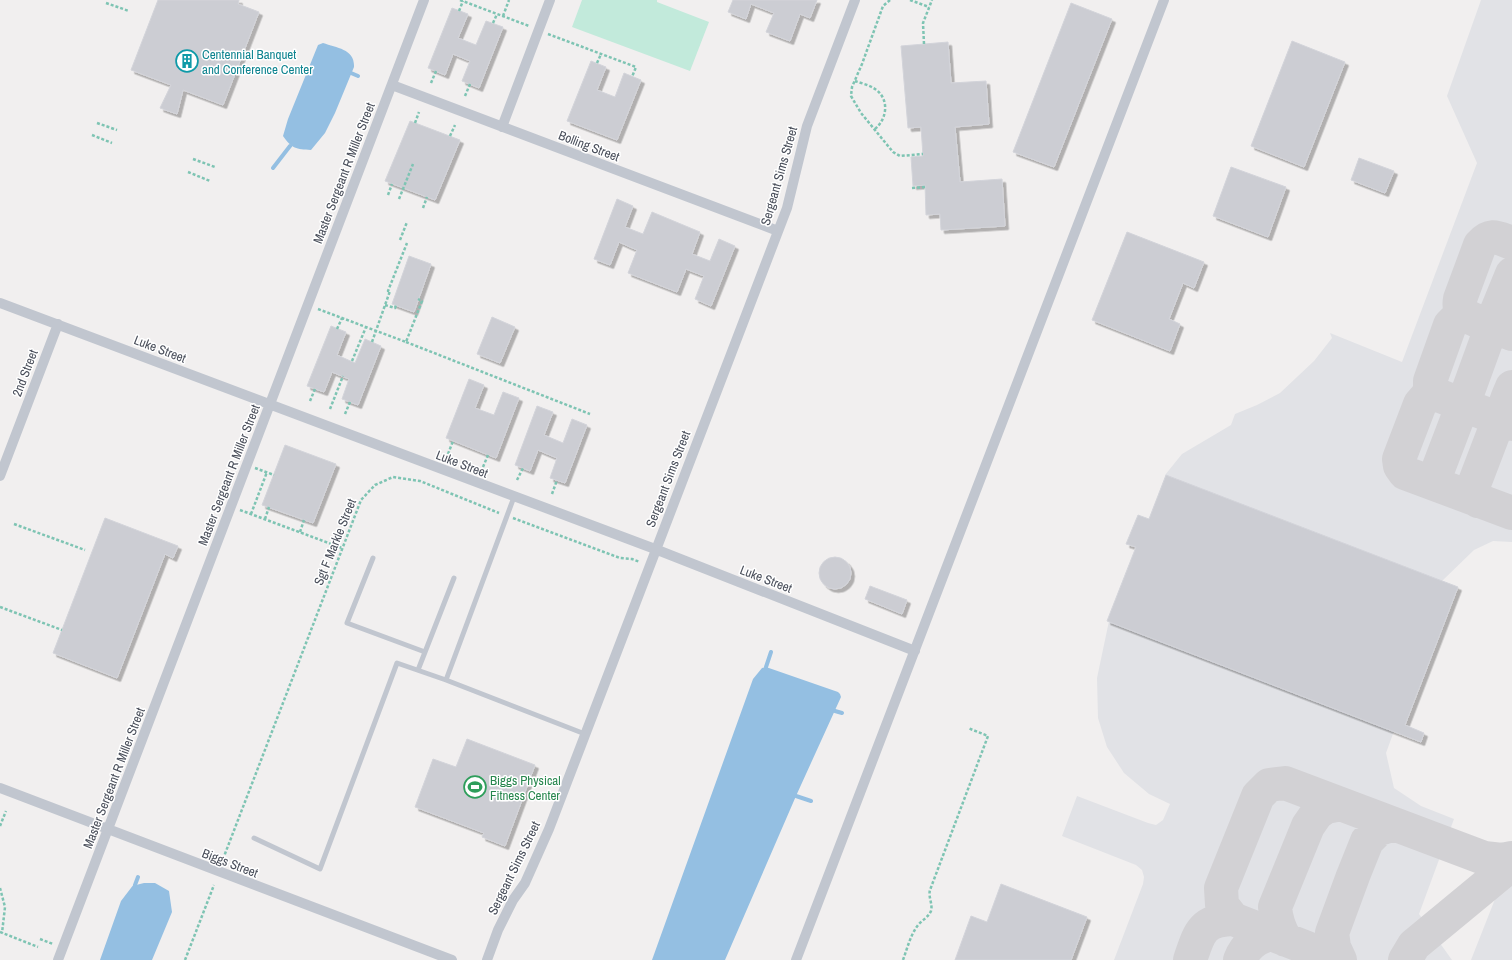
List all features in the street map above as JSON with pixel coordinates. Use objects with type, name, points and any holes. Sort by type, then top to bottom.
[{"type":"street","name":"Master Sergeant R Miller Street","points":[[58,960],[424,0]]},
{"type":"street","points":[[502,126],[550,0]]},
{"type":"street","name":"Sergeant Sims Street","points":[[487,960],[498,930],[537,857],[787,208],[807,126],[855,0]]},
{"type":"street","points":[[796,960],[1164,0]]},
{"type":"street","name":"Bolling Street","points":[[392,85],[778,231]]},
{"type":"street","name":"Luke Street","points":[[0,303],[655,549],[915,651]]},
{"type":"street","name":"2nd Street","points":[[0,476],[58,324]]},
{"type":"street","name":"Biggs Street","points":[[0,788],[452,960]]},
{"type":"lane","points":[[446,680],[514,497]]},
{"type":"lane","points":[[373,558],[347,623],[425,652]]},
{"type":"lane","points":[[418,670],[454,578]]},
{"type":"lane","points":[[254,838],[320,869],[397,663],[446,680],[585,734]]},
{"type":"path","points":[[503,16],[509,0]]},
{"type":"path","points":[[890,0],[883,6],[852,87],[851,96],[861,113],[893,152],[900,156],[923,154]]},
{"type":"path","points":[[910,0],[929,7]]},
{"type":"path","points":[[924,44],[923,23],[932,0]]},
{"type":"path","points":[[459,11],[463,1]]},
{"type":"path","points":[[106,3],[129,11]]},
{"type":"path","points":[[493,23],[497,14]]},
{"type":"path","points":[[597,64],[601,54]]},
{"type":"path","points":[[632,76],[636,68]]},
{"type":"path","points":[[431,83],[436,71]]},
{"type":"path","points":[[855,80],[875,89],[884,100],[885,114],[880,125],[875,130]]},
{"type":"path","points":[[466,96],[470,84]]},
{"type":"path","points":[[415,123],[420,112]]},
{"type":"path","points":[[97,123],[116,130]]},
{"type":"path","points":[[450,136],[455,125]]},
{"type":"path","points":[[92,136],[112,143]]},
{"type":"path","points":[[193,159],[215,168]]},
{"type":"path","points":[[399,199],[413,164]]},
{"type":"path","points":[[188,172],[210,181]]},
{"type":"path","points":[[388,195],[392,184]]},
{"type":"path","points":[[912,188],[925,187]]},
{"type":"path","points":[[423,208],[428,196]]},
{"type":"path","points":[[400,240],[407,222]]},
{"type":"path","points":[[372,342],[390,291],[388,291],[407,243]]},
{"type":"path","points":[[406,342],[422,301],[418,299]]},
{"type":"path","points":[[308,305],[590,414]]},
{"type":"path","points":[[385,305],[395,308],[396,305]]},
{"type":"path","points":[[337,329],[342,318]]},
{"type":"path","points":[[352,361],[366,327]]},
{"type":"path","points":[[330,409],[343,376]]},
{"type":"path","points":[[310,401],[315,389]]},
{"type":"path","points":[[344,414],[350,402]]},
{"type":"path","points":[[448,454],[453,441]]},
{"type":"path","points":[[483,467],[488,455]]},
{"type":"path","points":[[247,465],[274,475]]},
{"type":"path","points":[[517,480],[522,468]]},
{"type":"path","points":[[251,514],[267,472]]},
{"type":"path","name":"Sgt F Markle Street","points":[[223,859],[360,500],[375,485],[393,477],[420,480],[507,516],[620,558],[632,559],[649,566]]},
{"type":"path","points":[[552,494],[557,480]]},
{"type":"path","points":[[231,506],[342,548]]},
{"type":"path","points":[[265,519],[269,507]]},
{"type":"path","points":[[300,532],[304,522]]},
{"type":"path","points":[[14,524],[85,550]]},
{"type":"path","points":[[0,607],[62,630]]},
{"type":"path","points":[[903,960],[917,926],[929,915],[931,911],[930,890],[988,736],[968,728]]},
{"type":"path","points":[[0,826],[6,811]]},
{"type":"path","points":[[185,960],[214,885]]},
{"type":"path","points":[[0,888],[5,907],[1,932],[38,946]]},
{"type":"shaded area","points":[[1481,0],[1512,0],[1512,542],[1493,541],[1474,550],[1442,581],[1165,475],[1182,454],[1231,425],[1235,414],[1280,393],[1314,361],[1332,338],[1330,333],[1402,362],[1477,163],[1447,96]]},
{"type":"shaded area","points":[[1109,621],[1394,731],[1386,753],[1394,788],[1421,806],[1454,819],[1419,914],[1452,960],[1114,960],[1143,884],[1144,877],[1142,870],[1136,865],[1062,836],[1077,796],[1156,825],[1163,820],[1170,804],[1149,794],[1124,773],[1107,747],[1098,718],[1097,678]]},
{"type":"shaded area","points":[[1512,856],[1512,960],[1471,960]]},
{"type":"green space","points":[[582,0],[657,0],[657,2],[709,22],[690,71],[572,27]]},
{"type":"water","points":[[323,43],[344,50],[352,56],[354,67],[325,133],[311,150],[298,149],[289,144],[283,136],[288,119],[318,45]]},
{"type":"water","points":[[766,667],[838,692],[841,697],[796,796],[725,960],[652,960],[753,679],[762,668]]},
{"type":"water","points":[[155,883],[169,891],[172,912],[152,960],[100,960],[121,901],[134,884]]},
{"type":"building","name":"Centennial Banquet and Conference Center","points":[[158,0],[239,0],[238,4],[259,12],[223,105],[183,90],[177,114],[160,108],[171,85],[131,70]]},
{"type":"building","points":[[733,0],[817,0],[810,18],[800,14],[790,41],[766,32],[774,13],[751,4],[746,19],[728,12]]},
{"type":"building","points":[[1071,3],[1112,19],[1054,167],[1013,152]]},
{"type":"building","points":[[452,8],[468,14],[458,38],[476,45],[486,21],[503,27],[479,88],[462,81],[470,61],[453,54],[445,75],[428,68]]},
{"type":"building","points":[[1292,41],[1345,62],[1304,167],[1251,146]]},
{"type":"building","points":[[948,42],[951,83],[986,81],[989,124],[955,127],[960,182],[1002,179],[1005,226],[941,230],[940,214],[926,215],[925,185],[913,186],[911,157],[923,156],[921,127],[908,128],[901,46]]},
{"type":"building","points":[[591,61],[606,67],[597,90],[615,97],[624,73],[641,80],[617,140],[567,121]]},
{"type":"building","points":[[410,121],[460,140],[435,200],[385,181]]},
{"type":"building","points":[[1359,158],[1394,171],[1385,193],[1351,180]]},
{"type":"building","points":[[1231,167],[1286,187],[1268,237],[1213,216]]},
{"type":"building","points":[[617,199],[633,206],[625,227],[643,234],[652,212],[700,232],[692,254],[710,261],[719,239],[735,246],[711,306],[695,299],[704,276],[686,269],[677,292],[628,273],[637,250],[619,242],[610,265],[594,259]]},
{"type":"building","points":[[1127,232],[1204,262],[1194,288],[1183,283],[1169,319],[1180,324],[1170,351],[1092,320]]},
{"type":"building","points":[[409,256],[431,264],[414,312],[392,304]]},
{"type":"building","points":[[492,317],[515,327],[500,363],[477,354]]},
{"type":"building","points":[[331,326],[346,332],[337,355],[355,363],[365,339],[381,346],[358,405],[342,399],[349,379],[332,372],[324,392],[307,386]]},
{"type":"building","points":[[469,379],[484,385],[475,408],[494,415],[503,392],[519,398],[496,458],[446,438]]},
{"type":"building","points":[[537,406],[553,412],[544,435],[563,443],[572,419],[587,425],[565,483],[550,478],[557,458],[538,450],[530,471],[515,465]]},
{"type":"building","points":[[285,445],[336,464],[313,523],[262,505]]},
{"type":"building","points":[[1166,475],[1458,587],[1405,725],[1424,733],[1421,742],[1107,621],[1136,547],[1126,544],[1138,515],[1149,519]]},
{"type":"building","points":[[105,518],[178,546],[173,558],[165,554],[117,678],[53,653]]},
{"type":"building","points":[[832,557],[838,557],[847,561],[851,573],[847,585],[838,589],[832,589],[823,585],[819,576],[819,570],[823,561]]},
{"type":"building","points":[[870,586],[907,600],[902,614],[865,599]]},
{"type":"building","name":"Biggs Physical Fitness Center","points":[[467,739],[535,765],[505,846],[482,837],[484,833],[415,807],[433,759],[456,767]]},
{"type":"building","points":[[1001,884],[1087,917],[1071,960],[955,960],[971,916],[987,922]]},
{"type":"waterway","points":[[351,73],[358,76]]},
{"type":"waterway","points":[[273,168],[290,146]]},
{"type":"waterway","points":[[766,667],[771,652]]},
{"type":"waterway","points":[[835,711],[842,713]]},
{"type":"waterway","points":[[796,796],[811,801]]},
{"type":"waterway","points":[[135,885],[138,877]]},
{"type":"taxiway","points":[[1512,243],[1499,238],[1491,237],[1480,245],[1459,304],[1462,312],[1471,318],[1512,334]]},
{"type":"taxiway","points":[[1441,486],[1437,472],[1458,417],[1463,410],[1472,408],[1468,401],[1467,394],[1487,339],[1493,332],[1503,330],[1497,321],[1496,313],[1512,274]]},
{"type":"taxiway","points":[[1435,394],[1430,387],[1430,381],[1450,325],[1456,319],[1467,316]]},
{"type":"taxiway","points":[[1478,501],[1474,494],[1473,487],[1494,432],[1500,425],[1509,422],[1505,413],[1505,404],[1512,387]]},
{"type":"taxiway","points":[[1512,424],[1435,394],[1426,397],[1420,404],[1399,459],[1400,466],[1405,473],[1512,513]]},
{"type":"taxiway","points":[[1233,919],[1222,905],[1221,888],[1258,796],[1269,785],[1285,783],[1484,858],[1502,860],[1512,858]]},
{"type":"taxiway","points":[[1286,940],[1278,924],[1275,907],[1308,826],[1317,813],[1326,807],[1341,804]]},
{"type":"taxiway","points":[[1340,960],[1334,947],[1332,933],[1353,876],[1367,841],[1379,829],[1394,824]]},
{"type":"taxiway","points":[[1405,960],[1414,945],[1512,864]]},
{"type":"taxiway","points":[[1190,960],[1199,936],[1203,930],[1214,922],[1233,919],[1338,960]]},
{"type":"taxiway","points":[[1240,960],[1248,946],[1260,938],[1270,934]]},
{"type":"place","name":"Centennial Banquet and Conference Center","points":[[187,61]]},
{"type":"place","name":"Biggs Physical Fitness Center","points":[[475,787]]}]
